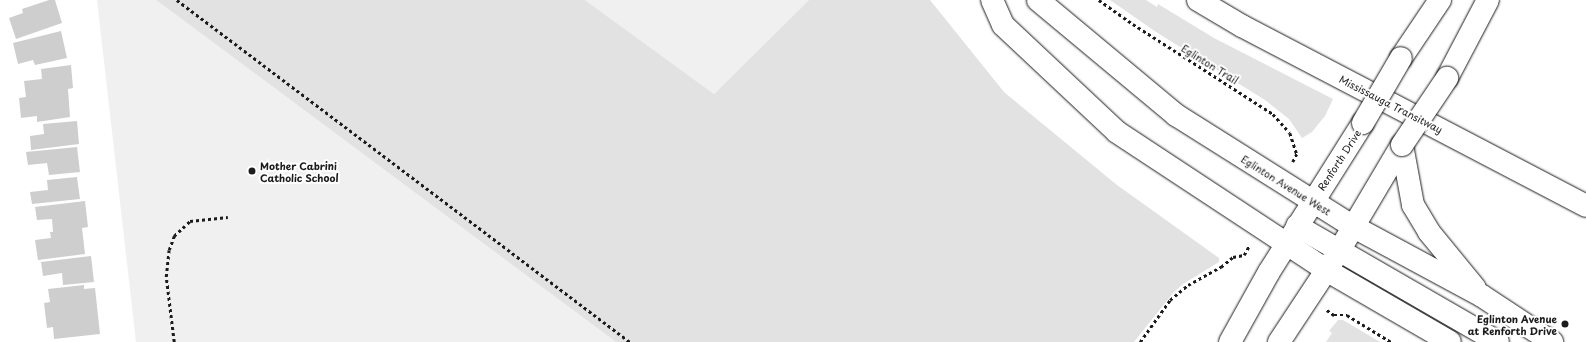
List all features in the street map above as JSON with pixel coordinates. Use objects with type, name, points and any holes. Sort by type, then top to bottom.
[{"type":"main road","points":[[992,0],[1003,25],[1117,132],[1259,226],[1292,235],[1339,251],[1498,342]]},
{"type":"main road","name":"Eglinton Avenue West","points":[[1038,0],[1176,115],[1354,227],[1482,296],[1552,342]]},
{"type":"main road","name":"Mississauga Transitway","points":[[1198,0],[1242,26],[1586,206]]},
{"type":"main road","name":"Renforth Drive","points":[[1230,342],[1292,235],[1363,123],[1401,58],[1440,0]]},
{"type":"main road","points":[[1279,342],[1354,227],[1402,145],[1447,78],[1488,0]]},
{"type":"main road","points":[[1402,145],[1413,205],[1429,232],[1482,296]]},
{"type":"main road","points":[[1292,235],[1326,270],[1450,342]]},
{"type":"path","points":[[177,0],[630,342]]},
{"type":"path","name":"Eglinton Trail","points":[[1099,0],[1133,24],[1273,114],[1290,133],[1297,154],[1282,182]]},
{"type":"path","points":[[174,342],[166,277],[170,250],[174,236],[190,221],[228,217]]},
{"type":"path","points":[[1140,342],[1170,300],[1188,285],[1221,267],[1233,257],[1244,255],[1259,226]]},
{"type":"path","points":[[1334,315],[1347,315],[1392,342]]},
{"type":"shaded area","name":"Mother Cabrini Catholic School","points":[[97,0],[156,0],[616,342],[136,342]]},
{"type":"shaded area","points":[[156,0],[585,0],[714,94],[809,0],[930,0],[1004,92],[1117,185],[1219,258],[1219,262],[1183,284],[1173,293],[1134,342],[616,342]]},
{"type":"shaded area","points":[[585,0],[809,0],[714,94]]},
{"type":"shaded area","points":[[1110,0],[1146,0],[1157,7],[1158,4],[1214,38],[1333,99],[1325,116],[1312,132],[1302,138],[1289,119],[1265,100],[1156,32]]},
{"type":"shaded area","points":[[1338,320],[1343,320],[1380,342],[1326,342],[1332,333],[1329,331]]},
{"type":"building","points":[[49,0],[55,0],[62,23],[16,39],[9,18],[23,13],[22,9]]},
{"type":"building","points":[[61,31],[67,58],[35,65],[33,60],[18,64],[13,43]]},
{"type":"building","points":[[71,65],[73,88],[68,89],[70,117],[37,122],[37,116],[21,118],[19,98],[26,97],[24,81],[42,79],[41,69]]},
{"type":"building","points":[[77,121],[79,144],[31,150],[30,136],[44,134],[43,124]]},
{"type":"building","points":[[77,147],[80,172],[49,175],[47,163],[28,165],[26,152]]},
{"type":"building","points":[[77,177],[80,199],[32,204],[30,192],[48,190],[47,180]]},
{"type":"building","points":[[85,201],[88,227],[82,228],[85,254],[38,260],[35,240],[51,238],[50,232],[53,232],[52,219],[37,220],[35,207]]},
{"type":"building","points":[[91,256],[94,282],[63,285],[62,273],[43,276],[41,262]]},
{"type":"building","points":[[84,285],[84,289],[95,288],[100,334],[54,339],[53,327],[47,328],[44,303],[50,302],[48,289]]},
{"type":"place","name":"Mother Cabrini Catholic School","points":[[252,171]]},
{"type":"place","name":"Eglinton Avenue at Renforth Drive","points":[[1565,324]]}]
